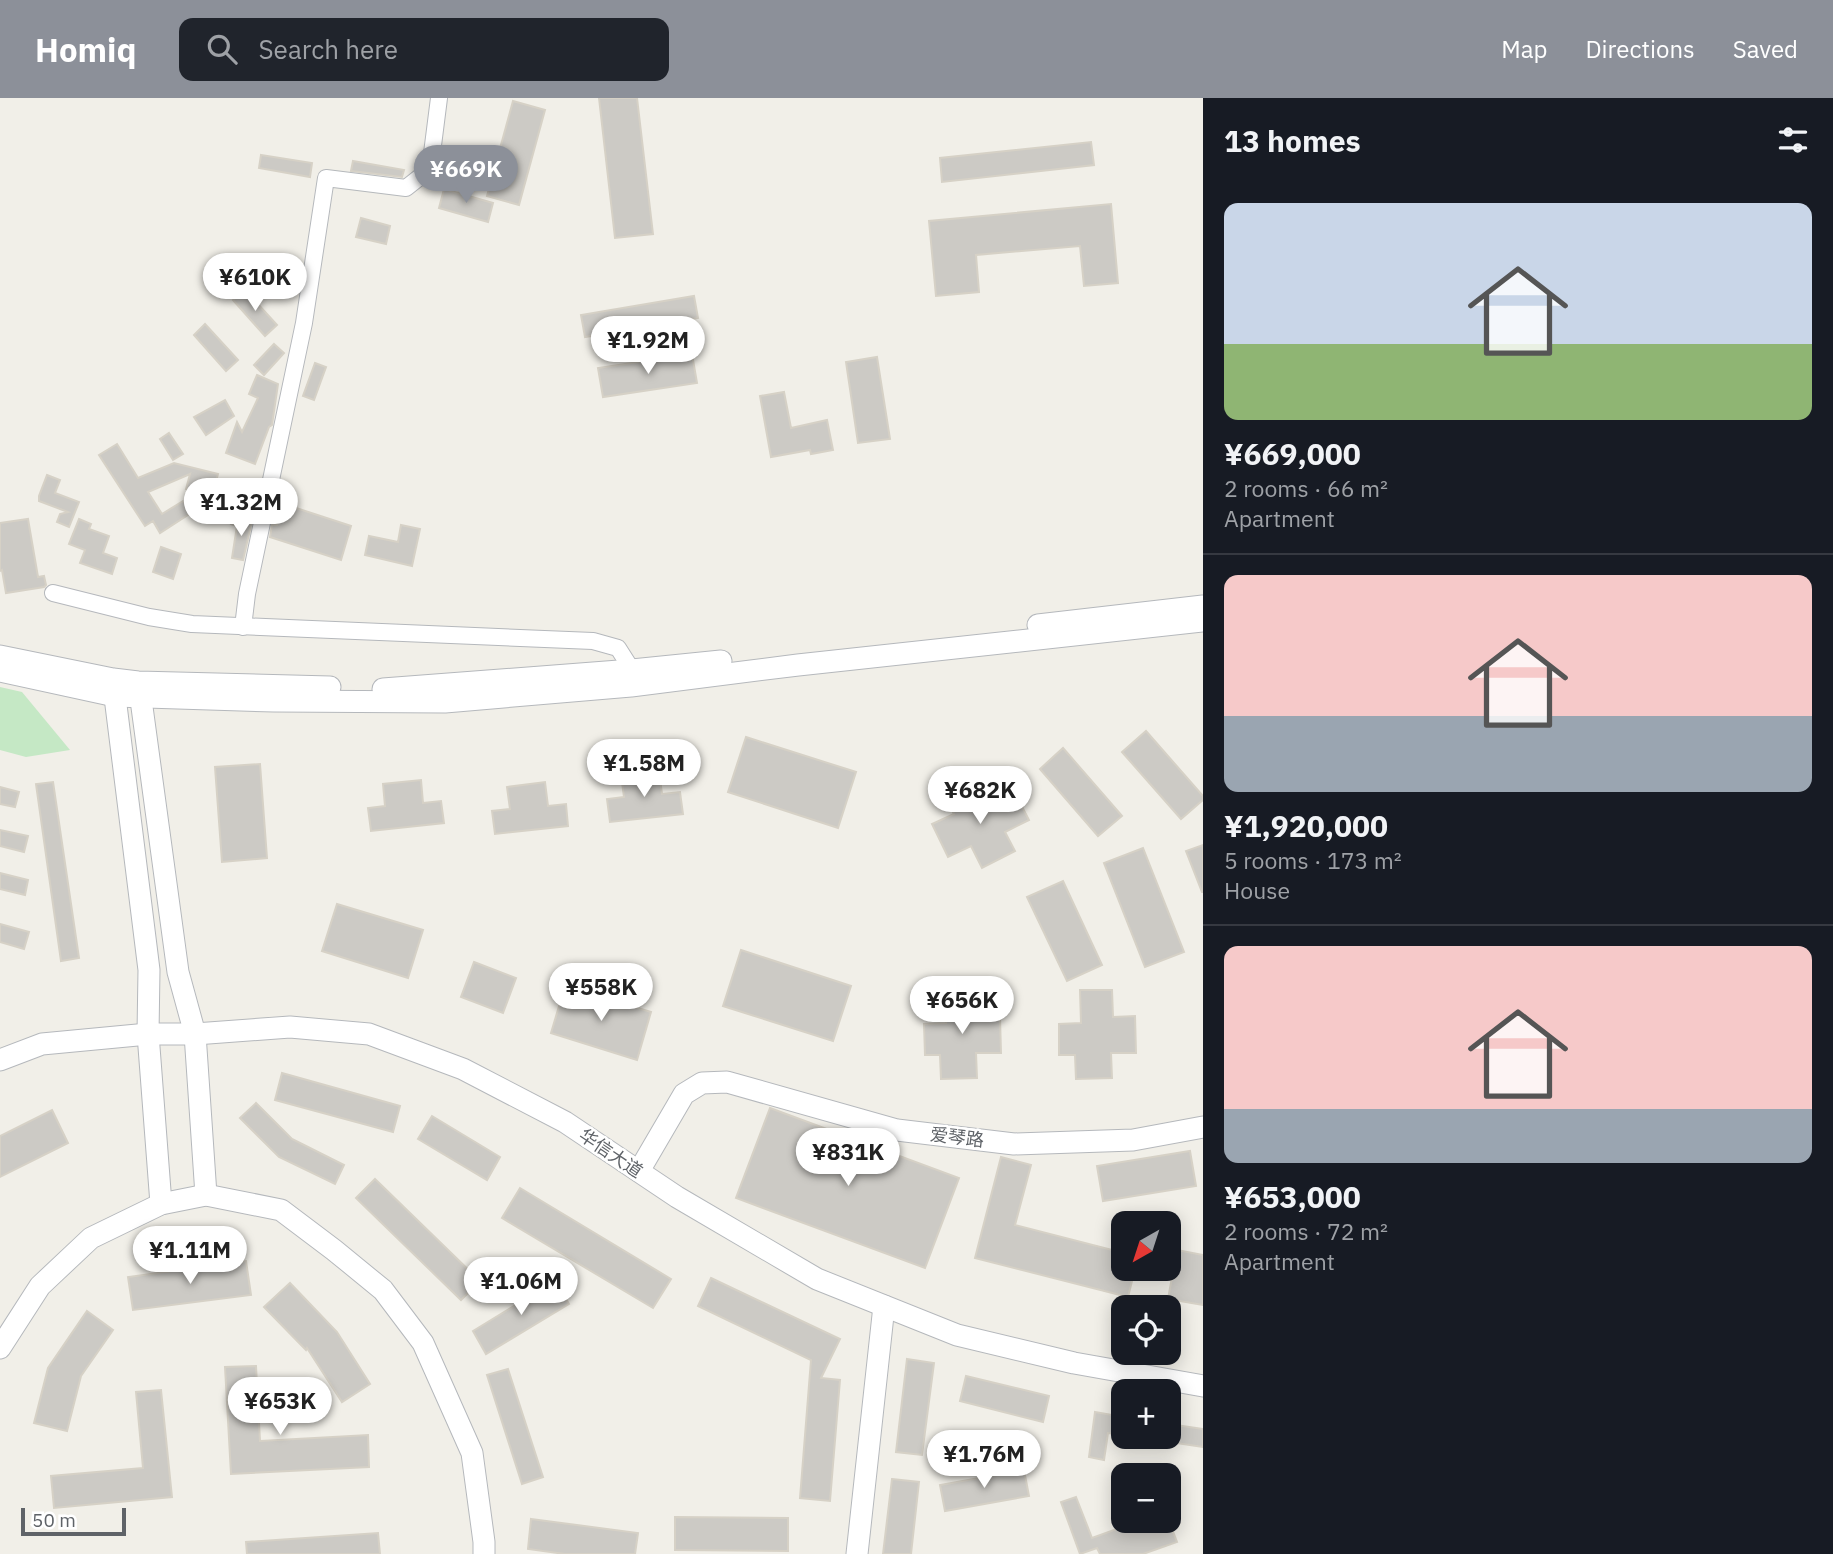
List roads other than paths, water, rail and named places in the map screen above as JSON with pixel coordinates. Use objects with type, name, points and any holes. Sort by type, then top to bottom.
[{"type":"street","points":[[243,627],[247,594],[304,323],[326,178],[406,188],[430,169],[439,98]]},
{"type":"street","points":[[53,593],[149,617],[192,624],[593,641],[618,648],[632,670]]},
{"type":"street","points":[[139,690],[385,689],[632,670],[1203,606]]},
{"type":"street","points":[[0,671],[114,688],[274,701],[444,702],[631,687],[811,664],[1203,621]]},
{"type":"street","points":[[0,656],[114,688]]},
{"type":"street","points":[[114,688],[149,970],[148,1034],[161,1203]]},
{"type":"street","points":[[139,690],[178,972],[195,1034],[206,1195]]},
{"type":"street","name":"华信大道","points":[[0,1060],[42,1044],[148,1034],[195,1034],[290,1027],[369,1034],[463,1069],[565,1122],[677,1197],[817,1279],[957,1335],[1074,1363],[1203,1386]]},
{"type":"street","name":"爱琴路","points":[[639,1171],[684,1094],[702,1083],[727,1082],[897,1130],[1014,1144],[1133,1140],[1203,1128]]},
{"type":"street","points":[[0,1348],[40,1286],[91,1238],[161,1203],[206,1195],[281,1210],[383,1290],[423,1343],[472,1453],[484,1554]]},
{"type":"street","points":[[857,1554],[884,1306]]}]
